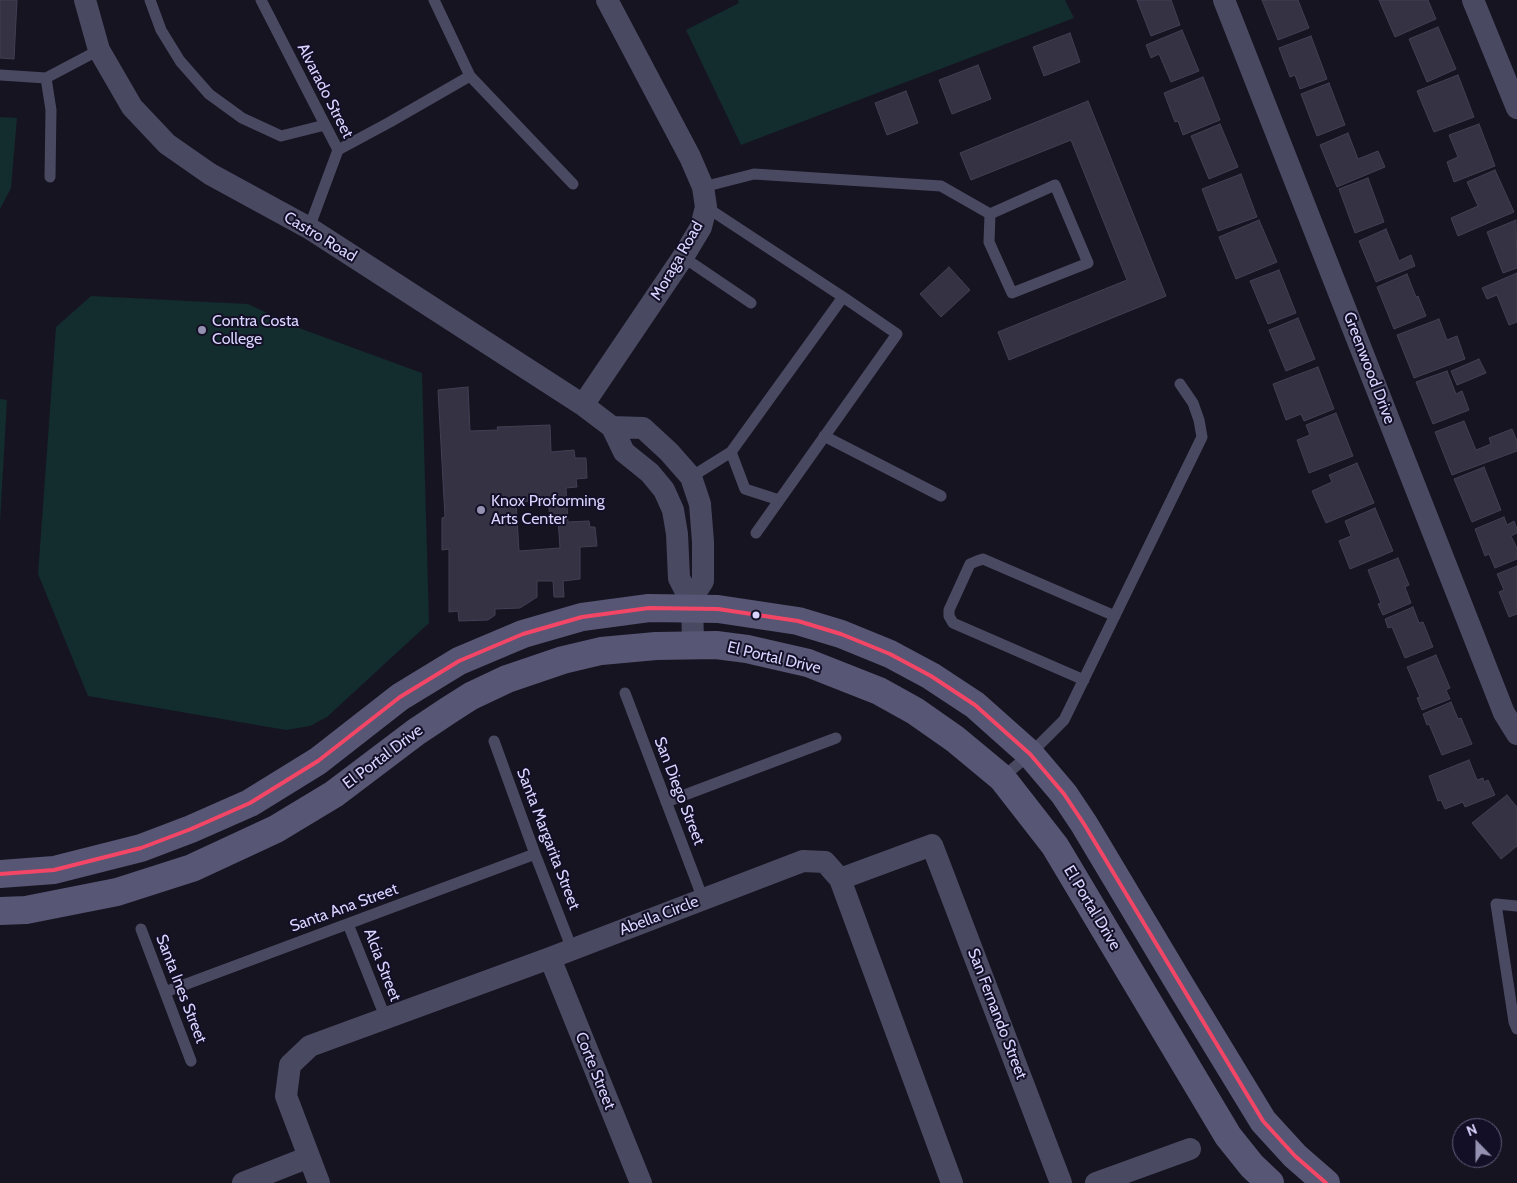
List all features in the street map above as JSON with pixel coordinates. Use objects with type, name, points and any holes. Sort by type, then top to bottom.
[{"type":"main road","points":[[0,874],[54,870],[141,848],[250,803],[318,761],[416,687],[459,661],[523,634],[582,617],[692,603],[798,621],[841,634],[890,654],[931,676],[974,705],[1030,754],[1064,794],[1084,824],[1263,1121],[1295,1156],[1326,1183]]},
{"type":"main road","name":"El Portal Drive","points":[[0,911],[26,910],[117,892],[192,868],[276,829],[334,794],[448,710],[471,696],[507,679],[563,660],[601,651],[693,645],[716,645],[747,649],[808,663],[879,690],[915,711],[955,739],[1002,778],[1055,846],[1228,1136],[1252,1166],[1270,1183]]},
{"type":"street","name":"Castro Road","points":[[85,0],[99,50],[132,107],[167,144],[210,174],[309,228],[583,404],[612,427],[624,452],[650,474],[664,490],[673,510],[677,534],[679,578],[692,603]]},
{"type":"street","points":[[607,0],[690,157],[704,197]]},
{"type":"street","name":"Greenwood Drive","points":[[1224,0],[1504,712],[1517,734]]},
{"type":"street","points":[[1473,0],[1517,108]]},
{"type":"street","name":"Moraga Road","points":[[583,404],[684,257],[701,227],[704,197]]},
{"type":"street","points":[[612,427],[643,428],[669,452],[691,477],[700,504],[703,542],[703,582],[692,603],[693,645]]},
{"type":"street","name":"San Fernando Street","points":[[840,879],[932,846],[1061,1183]]},
{"type":"street","name":"Abella Circle","points":[[319,1183],[286,1096],[290,1065],[310,1046],[550,958],[803,861],[825,862],[840,879],[952,1183]]},
{"type":"street","name":"Corte Street","points":[[550,958],[641,1183]]},
{"type":"street","points":[[1096,1183],[1190,1149]]},
{"type":"street","points":[[243,1183],[309,1157]]},
{"type":"lane","points":[[150,0],[160,30],[180,61],[209,94],[242,118],[281,136],[326,125]]},
{"type":"lane","name":"Alvarado Street","points":[[261,0],[338,150],[309,228]]},
{"type":"lane","points":[[434,0],[470,76],[573,184]]},
{"type":"lane","points":[[0,75],[46,78],[99,50]]},
{"type":"lane","points":[[338,150],[470,76]]},
{"type":"lane","points":[[46,78],[50,110],[50,176]]},
{"type":"lane","points":[[756,533],[897,334],[704,197],[754,174],[941,186],[990,214]]},
{"type":"lane","points":[[1055,185],[1088,263],[1012,293],[989,242],[990,214],[1055,185]]},
{"type":"lane","points":[[684,257],[750,303]]},
{"type":"lane","points":[[691,477],[731,452],[843,297]]},
{"type":"lane","points":[[1002,778],[1030,754],[1064,720],[1202,437],[1200,420],[1193,403],[1180,384]]},
{"type":"lane","points":[[824,436],[941,496]]},
{"type":"lane","points":[[731,452],[745,490],[780,500]]},
{"type":"lane","points":[[1084,680],[952,623],[948,610],[970,564],[983,559],[1115,616]]},
{"type":"lane","name":"San Diego Street","points":[[624,693],[703,899]]},
{"type":"lane","points":[[666,802],[836,738]]},
{"type":"lane","name":"Santa Margarita Street","points":[[494,741],[572,949]]},
{"type":"lane","name":"Santa Ana Street","points":[[165,992],[535,854]]},
{"type":"lane","points":[[1517,906],[1496,904],[1514,1022],[1517,1029]]},
{"type":"lane","name":"Alcia Street","points":[[348,924],[386,1018]]},
{"type":"lane","name":"Santa Ines Street","points":[[141,929],[191,1062]]},
{"type":"green space","points":[[738,0],[1065,0],[1074,18],[741,145],[686,30],[739,3]]},
{"type":"green space","points":[[0,117],[17,118],[11,188],[0,209]]},
{"type":"green space","points":[[91,296],[248,304],[299,328],[422,373],[429,623],[327,717],[310,726],[286,730],[88,696],[38,574],[56,327]]},
{"type":"green space","points":[[0,399],[7,400],[0,523]]},
{"type":"building","points":[[0,0],[17,0],[14,59],[0,58]]},
{"type":"building","points":[[1137,0],[1171,0],[1180,25],[1151,36]]},
{"type":"building","points":[[1262,0],[1298,0],[1309,28],[1278,40]]},
{"type":"building","points":[[1379,0],[1428,0],[1436,19],[1395,37]]},
{"type":"building","points":[[1438,27],[1456,69],[1427,82],[1409,39]]},
{"type":"building","points":[[1182,30],[1199,71],[1171,82],[1159,54],[1151,58],[1146,45]]},
{"type":"building","points":[[1070,33],[1080,62],[1044,76],[1033,47]]},
{"type":"building","points":[[1311,36],[1327,79],[1300,89],[1295,75],[1290,77],[1279,48]]},
{"type":"building","points":[[978,65],[991,99],[952,114],[939,80]]},
{"type":"building","points":[[1458,75],[1474,117],[1434,132],[1417,91]]},
{"type":"building","points":[[1203,77],[1220,120],[1183,135],[1178,121],[1175,122],[1164,93]]},
{"type":"building","points":[[1329,83],[1345,125],[1317,136],[1301,94]]},
{"type":"building","points":[[906,91],[918,123],[887,135],[875,103]]},
{"type":"building","points":[[1088,101],[1166,296],[1009,360],[998,332],[1127,280],[1071,140],[971,180],[960,153]]},
{"type":"building","points":[[1220,124],[1238,167],[1209,179],[1191,136]]},
{"type":"building","points":[[1479,124],[1495,166],[1454,182],[1447,162],[1458,157],[1449,135]]},
{"type":"building","points":[[1348,133],[1358,159],[1378,151],[1385,167],[1337,187],[1320,145]]},
{"type":"building","points":[[1495,170],[1514,212],[1458,236],[1451,218],[1478,206],[1467,182]]},
{"type":"building","points":[[1241,174],[1257,217],[1218,231],[1202,189]]},
{"type":"building","points":[[1368,178],[1384,222],[1355,233],[1339,189]]},
{"type":"building","points":[[1259,220],[1277,262],[1236,279],[1219,237]]},
{"type":"building","points":[[1516,220],[1517,268],[1503,273],[1487,232]]},
{"type":"building","points":[[1386,229],[1399,261],[1411,255],[1415,266],[1376,282],[1359,241]]},
{"type":"building","points":[[949,267],[970,290],[941,317],[920,294]]},
{"type":"building","points":[[1279,270],[1296,313],[1268,324],[1250,281]]},
{"type":"building","points":[[1517,273],[1517,322],[1509,325],[1497,295],[1487,299],[1482,288]]},
{"type":"building","points":[[1407,274],[1426,316],[1394,329],[1377,287]]},
{"type":"building","points":[[1298,318],[1315,359],[1286,371],[1269,330]]},
{"type":"building","points":[[1439,319],[1447,340],[1457,336],[1465,359],[1414,378],[1397,335]]},
{"type":"building","points":[[1479,359],[1486,373],[1457,385],[1451,371]]},
{"type":"building","points":[[1318,367],[1334,409],[1304,421],[1301,414],[1286,420],[1273,384]]},
{"type":"building","points":[[1447,371],[1456,394],[1462,391],[1469,410],[1433,424],[1416,382]]},
{"type":"building","name":"Knox Proforming Arts Center","points":[[468,387],[470,431],[498,430],[497,427],[550,425],[551,452],[574,450],[575,458],[586,458],[587,478],[576,479],[577,487],[566,488],[568,522],[589,521],[590,527],[595,527],[597,546],[580,547],[580,579],[563,581],[564,597],[554,597],[553,581],[537,581],[537,597],[520,608],[495,609],[495,615],[488,620],[459,621],[458,611],[449,612],[449,549],[442,550],[442,518],[445,517],[438,390]],"holes":[[[548,500],[550,518],[558,518],[560,548],[519,551],[516,502]]]},
{"type":"building","points":[[1336,413],[1353,456],[1309,473],[1297,440],[1310,435],[1306,425]]},
{"type":"building","points":[[1464,421],[1476,450],[1491,444],[1489,438],[1512,429],[1517,441],[1517,451],[1452,475],[1435,432]]},
{"type":"building","points":[[1357,463],[1374,503],[1326,523],[1312,491],[1332,482],[1329,475]]},
{"type":"building","points":[[1484,467],[1501,510],[1472,522],[1454,479]]},
{"type":"building","points":[[1375,508],[1393,551],[1350,569],[1339,541],[1351,536],[1345,521]]},
{"type":"building","points":[[1504,517],[1507,525],[1514,521],[1517,529],[1517,533],[1511,536],[1517,548],[1517,559],[1495,568],[1489,554],[1485,556],[1475,529]]},
{"type":"building","points":[[1398,558],[1409,585],[1405,587],[1411,603],[1383,615],[1378,604],[1381,603],[1368,570]]},
{"type":"building","points":[[1517,566],[1517,614],[1509,617],[1499,592],[1504,590],[1497,574]]},
{"type":"building","points":[[1413,607],[1419,623],[1423,622],[1433,647],[1405,658],[1392,627],[1388,628],[1385,619]]},
{"type":"building","points":[[1436,655],[1450,688],[1446,690],[1450,699],[1422,710],[1417,698],[1420,697],[1407,667]]},
{"type":"building","points":[[1451,702],[1458,719],[1461,718],[1472,744],[1442,755],[1423,714]]},
{"type":"building","points":[[1469,760],[1477,780],[1483,778],[1484,782],[1488,780],[1495,795],[1465,807],[1463,802],[1445,809],[1441,800],[1438,801],[1429,776]]},
{"type":"building","points":[[1507,795],[1517,807],[1517,846],[1501,859],[1472,823]]},
{"type":"transit line","points":[[0,874],[54,870],[141,848],[191,829],[250,803],[318,761],[400,697],[459,661],[523,634],[582,617],[649,608],[718,609],[798,621],[841,634],[890,654],[931,676],[975,705],[1030,754],[1064,794],[1084,824],[1263,1121],[1295,1156],[1326,1183]]},
{"type":"place","name":"Contra Costa College","points":[[202,330]]},
{"type":"place","name":"Knox Proforming Arts Center","points":[[481,510]]}]
